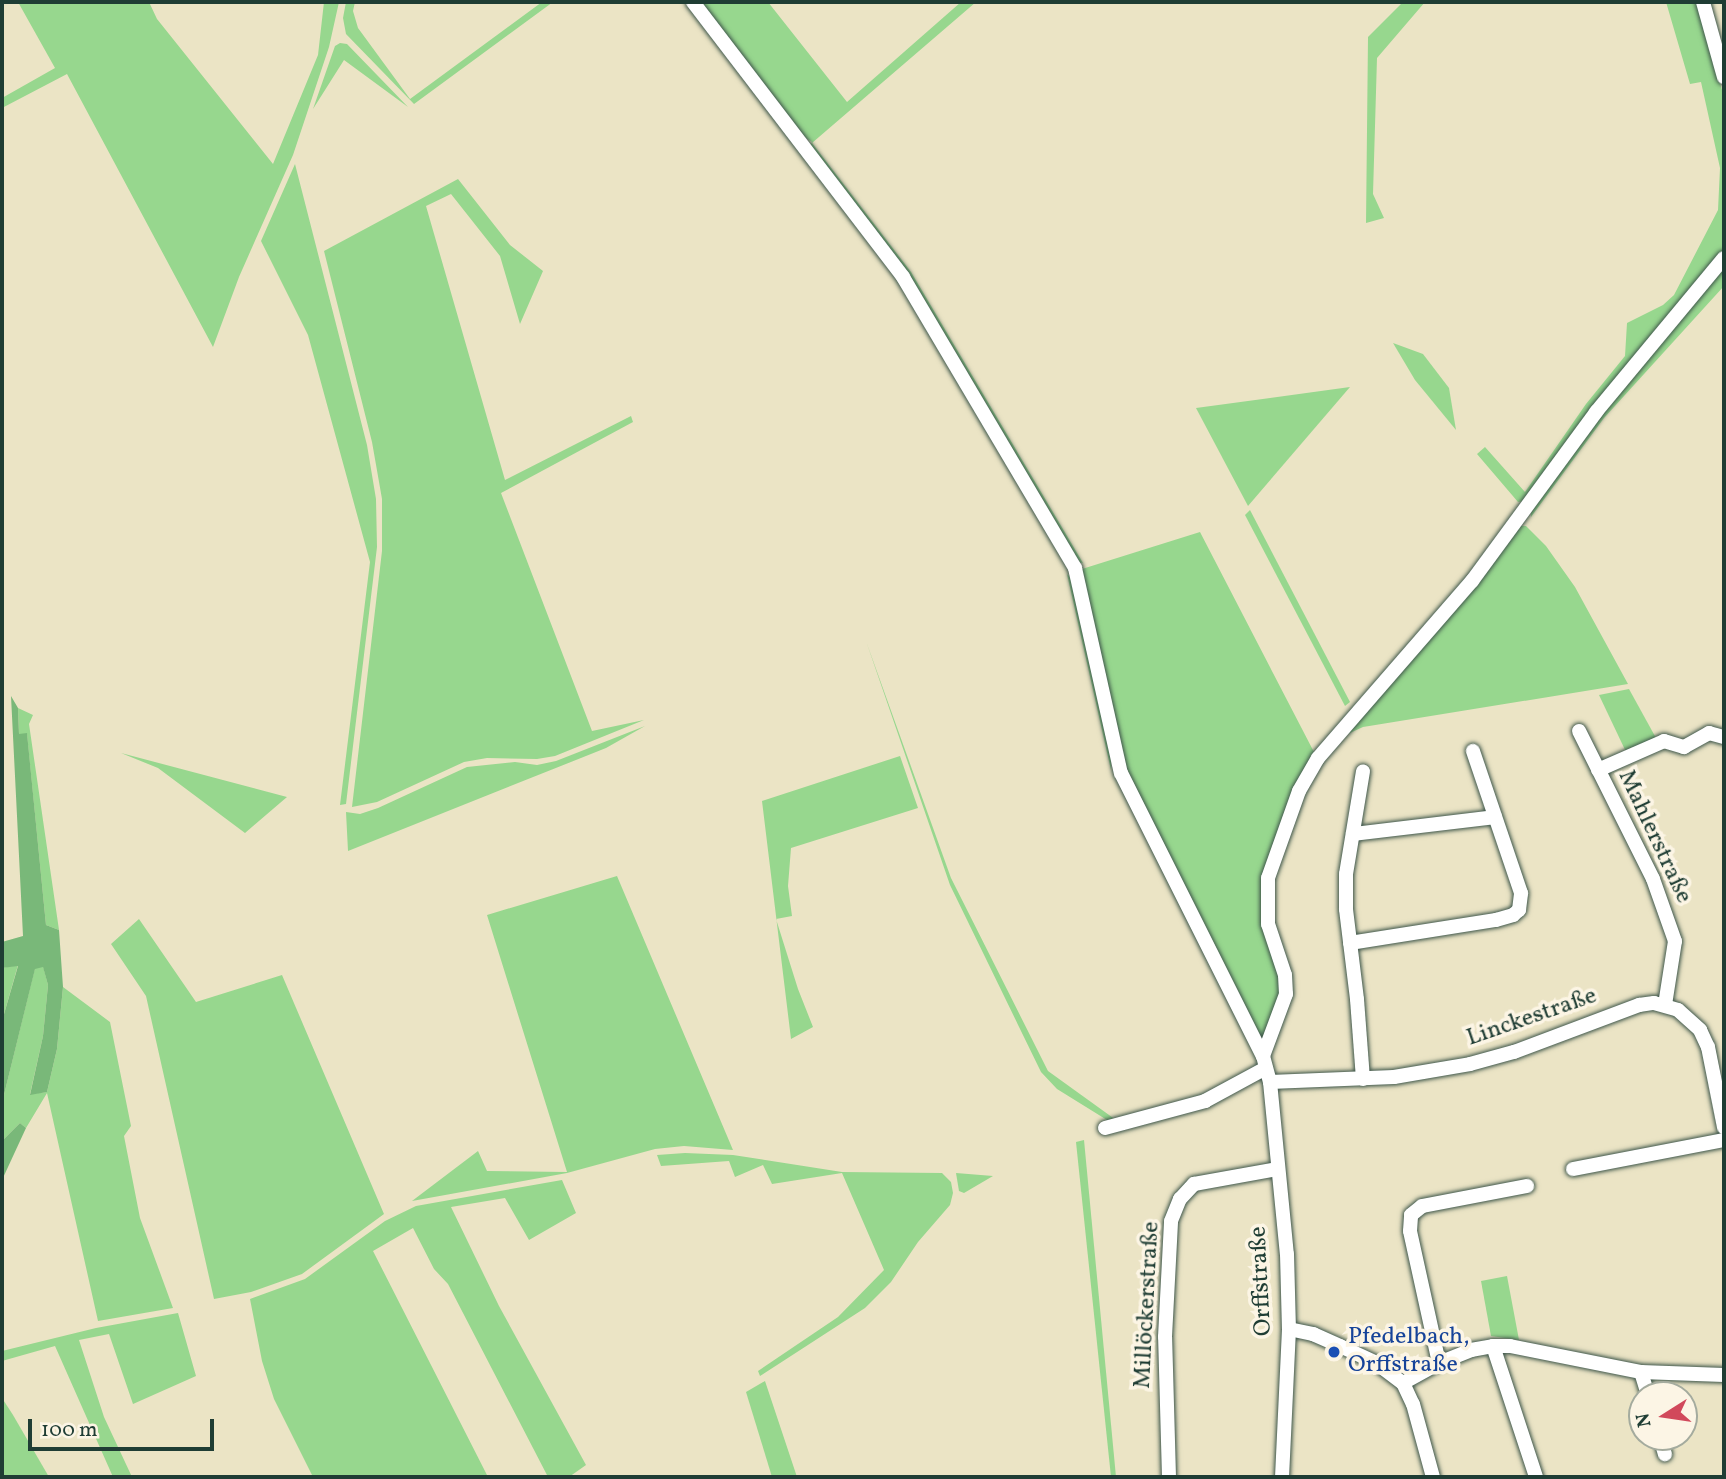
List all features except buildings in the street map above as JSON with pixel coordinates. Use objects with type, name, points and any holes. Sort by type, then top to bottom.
[{"type":"street","points":[[693,2],[903,277],[1075,568],[1121,773],[1266,1069]]},
{"type":"street","points":[[1703,2],[1724,77]]},
{"type":"street","points":[[1105,1128],[1205,1101],[1266,1069],[1286,994],[1284,975],[1268,924],[1268,878],[1299,791],[1318,758],[1472,581],[1596,412],[1724,258]]},
{"type":"street","name":"Mahlerstraße","points":[[1579,731],[1653,878],[1675,941],[1665,1005]]},
{"type":"street","name":"Mahlerstraße","points":[[1598,770],[1664,741],[1684,747],[1709,733],[1724,737]]},
{"type":"street","points":[[1349,943],[1513,915],[1519,910],[1521,893],[1473,751]]},
{"type":"street","points":[[1363,771],[1346,873],[1349,943],[1363,1079]]},
{"type":"street","points":[[1353,834],[1495,817]]},
{"type":"street","name":"Linckestraße","points":[[1266,1069],[1363,1079],[1470,1064],[1514,1052],[1639,1005],[1665,1005]]},
{"type":"street","points":[[1665,1005],[1678,1010],[1700,1030],[1708,1047],[1724,1127]]},
{"type":"street","name":"Orffstraße","points":[[1266,1069],[1287,1254],[1289,1329],[1282,1477]]},
{"type":"street","points":[[1573,1169],[1724,1140]]},
{"type":"street","name":"Millöckerstraße","points":[[1169,1477],[1165,1337],[1171,1221],[1180,1199],[1195,1184],[1277,1169]]},
{"type":"street","points":[[1438,1363],[1410,1231],[1411,1214],[1422,1206],[1527,1186]]},
{"type":"street","points":[[1289,1329],[1313,1334],[1376,1363],[1403,1383],[1413,1404],[1433,1477]]},
{"type":"street","points":[[1403,1383],[1438,1363],[1471,1350],[1493,1346],[1510,1346],[1642,1372],[1724,1375]]},
{"type":"street","points":[[1493,1346],[1536,1477]]},
{"type":"street","points":[[1642,1372],[1644,1381]]},
{"type":"green space","points":[[18,2],[149,2],[157,19],[273,164],[318,55],[324,2],[339,2],[329,47],[293,155],[239,277],[213,347],[67,74],[2,108],[2,98],[55,68]]},
{"type":"green space","points":[[346,2],[355,2],[353,11],[358,28],[410,99],[542,2],[553,2],[414,104],[346,34],[343,18]]},
{"type":"green space","points":[[697,2],[768,2],[847,102],[961,2],[976,2],[812,143],[911,272],[1083,563],[1075,561],[905,275],[810,146],[812,142],[803,136]]},
{"type":"green space","points":[[1403,2],[1425,2],[1377,58],[1373,194],[1384,218],[1366,223],[1368,37]]},
{"type":"green space","points":[[1666,2],[1697,2],[1724,97],[1724,251],[1592,410],[1525,501],[1518,502],[1477,454],[1485,447],[1525,492],[1586,404],[1625,356],[1627,323],[1663,305],[1674,295],[1718,210],[1720,168],[1701,82],[1690,84]]},
{"type":"green space","points":[[340,43],[347,44],[408,107],[344,60],[313,109],[335,46]]},
{"type":"green space","points":[[295,164],[367,445],[376,499],[377,547],[346,804],[340,805],[370,562],[308,335],[261,241]]},
{"type":"green space","points":[[458,179],[510,245],[543,271],[520,324],[500,256],[451,194],[426,206],[505,480],[631,416],[633,422],[501,493],[592,731],[644,720],[555,756],[537,759],[487,758],[464,762],[377,802],[352,807],[382,551],[382,499],[372,442],[324,251]]},
{"type":"green space","points":[[1724,266],[1724,286],[1604,418],[1531,517],[1531,507],[1600,412]]},
{"type":"green space","points":[[1393,343],[1423,354],[1449,388],[1456,430],[1415,380]]},
{"type":"green space","points":[[1350,387],[1248,506],[1196,408]]},
{"type":"green space","points":[[1250,510],[1350,702],[1345,706],[1245,515]]},
{"type":"green space","points":[[1521,526],[1526,526],[1546,546],[1575,587],[1628,684],[1363,727],[1339,738]]},
{"type":"green space","points":[[1200,532],[1315,754],[1265,878],[1280,993],[1264,1044],[1133,796],[1079,574],[1082,569]]},
{"type":"green space","points":[[1067,574],[1076,584],[1111,748],[1111,770]]},
{"type":"green space","points":[[866,641],[951,878],[1048,1071],[1116,1120],[1107,1120],[1057,1089],[1041,1072],[950,885]]},
{"type":"green space","points":[[1629,689],[1656,738],[1627,754],[1599,695]]},
{"type":"green space","points":[[11,696],[18,708],[19,734],[27,733],[46,925],[59,930],[63,987],[57,1049],[47,1092],[30,1095],[43,1036],[48,985],[43,967],[35,969],[2,1103],[2,1021],[18,966],[2,968],[2,942],[23,936]]},
{"type":"green space","points":[[18,708],[33,715],[29,724],[59,930],[46,925],[27,734],[19,734]]},
{"type":"green space","points":[[645,726],[606,748],[348,851],[346,812],[360,814],[378,808],[467,767],[515,762],[537,765],[556,761]]},
{"type":"green space","points":[[121,753],[287,797],[245,833],[158,768]]},
{"type":"green space","points":[[900,756],[918,808],[791,848],[788,886],[792,916],[776,919],[762,801]]},
{"type":"green space","points":[[617,876],[733,1150],[684,1146],[655,1149],[567,1173],[412,1201],[478,1151],[487,1171],[567,1172],[487,915]]},
{"type":"green space","points":[[139,919],[196,1002],[282,975],[384,1214],[302,1274],[251,1292],[214,1299],[146,996],[111,944]]},
{"type":"green space","points":[[777,921],[813,1027],[791,1039]]},
{"type":"green space","points":[[18,965],[2,1021],[2,968]]},
{"type":"green space","points":[[43,966],[48,985],[43,1036],[30,1094],[47,1092],[57,1049],[63,987],[110,1022],[131,1126],[124,1136],[140,1218],[173,1308],[98,1321],[47,1093],[26,1128],[20,1123],[2,1141],[2,1103],[35,968]]},
{"type":"green space","points":[[20,1123],[26,1128],[2,1180],[2,1141]]},
{"type":"green space","points":[[1084,1140],[1116,1477],[1111,1477],[1076,1142]]},
{"type":"green space","points":[[657,1155],[733,1155],[842,1172],[942,1173],[951,1182],[953,1193],[950,1205],[918,1242],[891,1282],[865,1308],[760,1376],[758,1371],[838,1317],[884,1270],[842,1173],[772,1184],[763,1165],[735,1177],[729,1161],[661,1166]]},
{"type":"green space","points":[[956,1173],[993,1176],[964,1193],[959,1191]]},
{"type":"green space","points":[[562,1180],[576,1213],[529,1240],[505,1198],[451,1207],[499,1306],[586,1465],[569,1477],[548,1477],[448,1284],[434,1269],[413,1228],[373,1251],[488,1477],[313,1477],[274,1399],[262,1361],[250,1299],[305,1279],[385,1221],[416,1206]]},
{"type":"green space","points":[[1507,1276],[1519,1340],[1491,1336],[1481,1281]]},
{"type":"green space","points":[[178,1313],[196,1376],[133,1404],[109,1334],[79,1340],[104,1417],[132,1477],[113,1477],[55,1346],[2,1361],[2,1351],[96,1328]]},
{"type":"green space","points":[[765,1381],[797,1477],[772,1477],[746,1392]]},
{"type":"green space","points":[[2,1398],[13,1415],[49,1477],[2,1477]]},
{"type":"place","name":"Pfedelbach, Orffstraße","points":[[1334,1352]]}]
